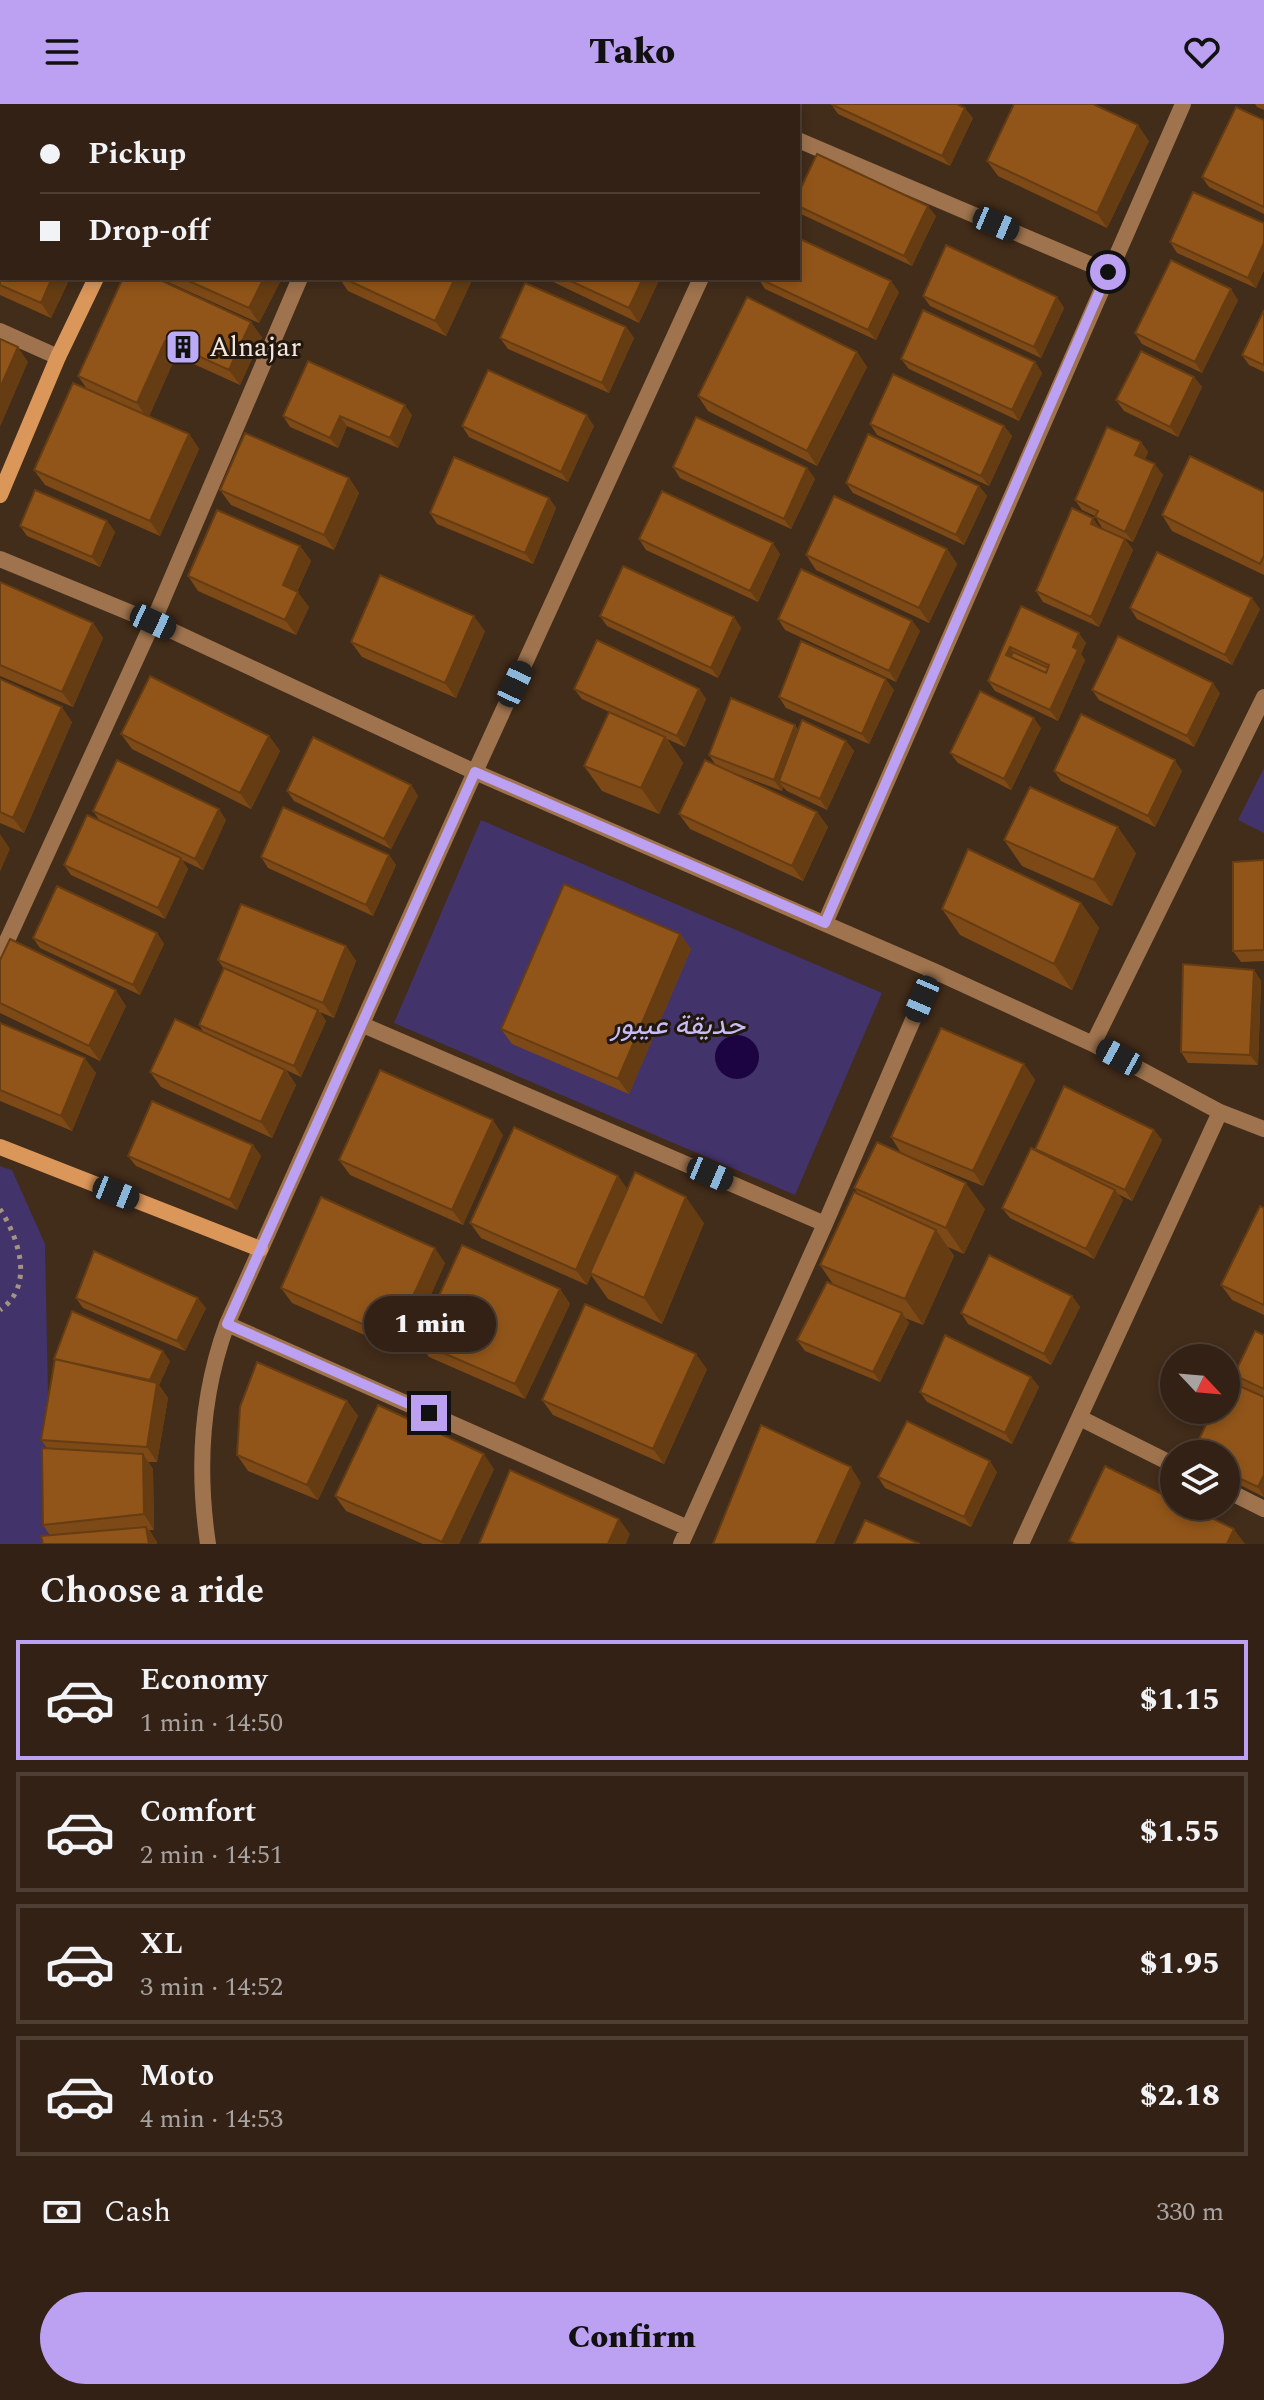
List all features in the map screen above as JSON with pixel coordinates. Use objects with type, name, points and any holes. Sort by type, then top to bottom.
[{"type":"street","points":[[825,923],[1183,104]]},
{"type":"street","points":[[800,141],[1108,272]]},
{"type":"street","points":[[0,495],[58,357],[95,280]]},
{"type":"street","points":[[0,956],[153,622],[299,280]]},
{"type":"street","points":[[208,1544],[201,1500],[203,1431],[217,1353],[227,1324],[700,280]]},
{"type":"street","points":[[0,331],[58,357]]},
{"type":"street","points":[[0,559],[153,622],[475,772],[934,971],[1093,1044],[1220,1112],[1264,1129]]},
{"type":"street","points":[[1093,1044],[1264,697]]},
{"type":"street","points":[[681,1544],[825,1224],[934,971]]},
{"type":"street","points":[[363,1025],[825,1224]]},
{"type":"street","points":[[1021,1544],[1220,1112]]},
{"type":"street","points":[[0,1147],[260,1249]]},
{"type":"street","points":[[227,1324],[688,1528]]},
{"type":"street","points":[[1080,1418],[1160,1458]]},
{"type":"street","points":[[1240,1497],[1264,1509]]},
{"type":"path","points":[[0,1209],[13,1228],[22,1269],[13,1301],[0,1310]]},
{"type":"green space","points":[[1264,768],[1264,833],[1238,820]]},
{"type":"green space","name":"حديقة عيبور","points":[[481,820],[882,993],[795,1195],[394,1023]]},
{"type":"green space","points":[[0,1166],[12,1170],[45,1244],[51,1544],[0,1544]]},
{"type":"shaded area","points":[[737,1035],[752,1042],[759,1057],[752,1072],[737,1079],[722,1072],[715,1057],[722,1042]]},
{"type":"building","points":[[831,104],[957,104],[965,108],[942,156]]},
{"type":"building","points":[[1014,104],[1093,104],[1138,125],[1097,213],[987,161]]},
{"type":"building","points":[[1236,107],[1264,120],[1264,207],[1202,177]]},
{"type":"building","points":[[817,154],[928,206],[904,256],[800,207],[800,190]]},
{"type":"building","points":[[1193,192],[1264,223],[1264,243],[1248,278],[1170,242]]},
{"type":"building","points":[[800,239],[891,281],[868,330],[762,280],[800,280]]},
{"type":"building","points":[[946,245],[1057,297],[1034,347],[923,296]]},
{"type":"building","points":[[1171,260],[1231,289],[1195,362],[1135,333]]},
{"type":"building","points":[[0,280],[51,280],[41,303],[0,285]]},
{"type":"building","name":"Alnajar","points":[[122,280],[160,280],[251,322],[229,370],[165,341],[137,403],[78,376]]},
{"type":"building","points":[[186,280],[263,280],[249,308]]},
{"type":"building","points":[[347,280],[454,280],[435,321]]},
{"type":"building","points":[[568,280],[642,280],[629,308]]},
{"type":"building","points":[[525,283],[626,327],[602,383],[500,338]]},
{"type":"building","points":[[747,297],[857,352],[807,451],[698,396]]},
{"type":"building","points":[[923,310],[1035,362],[1012,410],[901,359]]},
{"type":"building","points":[[1264,310],[1264,365],[1242,355]]},
{"type":"building","points":[[0,339],[18,347],[0,388]]},
{"type":"building","points":[[1141,351],[1194,377],[1170,427],[1116,400]]},
{"type":"building","points":[[308,361],[405,405],[390,438],[340,416],[330,438],[283,416]]},
{"type":"building","points":[[488,370],[587,415],[561,472],[462,426]]},
{"type":"building","points":[[893,374],[1004,426],[981,476],[870,424]]},
{"type":"building","points":[[73,383],[189,434],[150,521],[34,470]]},
{"type":"building","points":[[696,417],[807,468],[784,519],[673,467]]},
{"type":"building","points":[[1107,427],[1141,442],[1135,455],[1155,464],[1125,532],[1095,517],[1098,511],[1075,500]]},
{"type":"building","points":[[245,433],[349,478],[324,535],[220,490]]},
{"type":"building","points":[[868,434],[979,486],[956,535],[846,483]]},
{"type":"building","points":[[1190,456],[1264,492],[1264,556],[1260,564],[1162,515]]},
{"type":"building","points":[[454,457],[549,498],[525,553],[430,513]]},
{"type":"building","points":[[35,490],[107,521],[92,557],[20,526]]},
{"type":"building","points":[[662,491],[773,543],[750,591],[639,539]]},
{"type":"building","points":[[834,496],[947,549],[919,608],[806,555]]},
{"type":"building","points":[[1072,508],[1093,518],[1091,524],[1125,539],[1091,617],[1036,591]]},
{"type":"building","points":[[217,510],[300,546],[283,585],[298,592],[285,620],[188,576]]},
{"type":"building","points":[[1157,552],[1252,598],[1225,655],[1130,608]]},
{"type":"building","points":[[623,566],[734,617],[711,668],[600,616]]},
{"type":"building","points":[[801,569],[912,621],[889,671],[778,619]]},
{"type":"building","points":[[380,575],[474,616],[445,683],[351,642]]},
{"type":"building","points":[[0,582],[93,623],[62,692],[0,665]]},
{"type":"building","points":[[1021,606],[1079,633],[1073,647],[1078,650],[1050,710],[988,681]],"holes":[[[1010,647],[1049,665],[1046,673],[1006,655]]]},
{"type":"building","points":[[1118,636],[1213,683],[1187,736],[1092,690]]},
{"type":"building","points":[[597,640],[699,689],[677,736],[574,689]]},
{"type":"building","points":[[801,641],[886,679],[862,734],[779,697]]},
{"type":"building","points":[[1013,652],[1048,668],[1046,673],[1011,657]]},
{"type":"building","points":[[150,676],[269,736],[240,793],[121,734]]},
{"type":"building","points":[[0,679],[62,707],[13,818],[0,812]]},
{"type":"building","points":[[980,691],[1034,718],[1004,779],[950,753]]},
{"type":"building","points":[[731,698],[795,725],[774,780],[709,755]]},
{"type":"building","points":[[609,712],[665,737],[641,788],[584,766]]},
{"type":"building","points":[[1081,714],[1175,760],[1148,816],[1054,771]]},
{"type":"building","points":[[802,720],[846,741],[820,799],[779,781]]},
{"type":"building","points":[[313,737],[411,785],[384,839],[287,791]]},
{"type":"building","points":[[117,760],[219,809],[195,859],[93,811]]},
{"type":"building","points":[[705,760],[817,812],[792,866],[679,814]]},
{"type":"building","points":[[1030,787],[1118,827],[1094,880],[1004,840]]},
{"type":"building","points":[[283,807],[389,855],[366,905],[261,857]]},
{"type":"building","points":[[87,815],[181,858],[158,908],[64,865]]},
{"type":"building","points":[[968,849],[1081,903],[1054,964],[942,909]]},
{"type":"building","points":[[1264,860],[1264,950],[1233,951],[1233,862]]},
{"type":"building","points":[[564,884],[680,934],[618,1079],[501,1029]]},
{"type":"building","points":[[57,886],[157,933],[133,985],[33,938]]},
{"type":"building","points":[[241,904],[346,946],[323,1003],[218,960]]},
{"type":"building","points":[[10,939],[116,990],[89,1046],[0,1003],[0,960]]},
{"type":"building","points":[[1183,964],[1254,970],[1250,1055],[1181,1052]]},
{"type":"building","points":[[224,968],[318,1010],[294,1066],[199,1025]]},
{"type":"building","points":[[175,1019],[285,1070],[261,1122],[150,1072]]},
{"type":"building","points":[[0,1023],[85,1058],[61,1116],[0,1090]]},
{"type":"building","points":[[941,1028],[1024,1064],[973,1171],[891,1137]]},
{"type":"building","points":[[380,1070],[493,1120],[452,1210],[339,1160]]},
{"type":"building","points":[[1064,1086],[1154,1130],[1125,1190],[1035,1149]]},
{"type":"building","points":[[152,1101],[253,1145],[230,1200],[128,1156]]},
{"type":"building","points":[[514,1127],[618,1176],[576,1270],[470,1223]]},
{"type":"building","points":[[877,1142],[966,1183],[946,1228],[854,1188]]},
{"type":"building","points":[[1031,1148],[1115,1190],[1086,1249],[1002,1208]]},
{"type":"building","points":[[635,1172],[686,1197],[644,1298],[590,1273]]},
{"type":"building","points":[[854,1192],[936,1230],[905,1299],[820,1265]]},
{"type":"building","points":[[321,1197],[435,1248],[394,1338],[281,1288]]},
{"type":"building","points":[[1260,1206],[1264,1208],[1264,1305],[1221,1285]]},
{"type":"building","points":[[462,1245],[560,1289],[515,1384],[418,1342]]},
{"type":"building","points":[[94,1251],[198,1298],[177,1341],[76,1298]]},
{"type":"building","points":[[989,1255],[1072,1296],[1044,1354],[961,1313]]},
{"type":"building","points":[[827,1282],[902,1313],[873,1372],[797,1340]]},
{"type":"building","points":[[585,1304],[696,1354],[653,1449],[542,1400]]},
{"type":"building","points":[[72,1311],[163,1351],[150,1380],[54,1359]]},
{"type":"building","points":[[1255,1331],[1264,1335],[1264,1389],[1240,1378],[1240,1362]]},
{"type":"building","points":[[945,1335],[1031,1377],[1005,1433],[920,1392]]},
{"type":"building","points":[[55,1359],[157,1383],[147,1447],[41,1440]]},
{"type":"building","points":[[257,1362],[347,1401],[307,1485],[237,1455],[240,1407]]},
{"type":"building","points":[[1240,1386],[1264,1397],[1264,1475],[1258,1487],[1240,1479],[1240,1440],[1199,1440],[1206,1424],[1240,1424]]},
{"type":"building","points":[[378,1405],[484,1454],[442,1542],[335,1496]]},
{"type":"building","points":[[907,1421],[990,1461],[964,1517],[878,1477]]},
{"type":"building","points":[[761,1425],[851,1467],[816,1544],[713,1544]]},
{"type":"building","points":[[42,1448],[143,1454],[144,1514],[43,1525]]},
{"type":"building","points":[[1105,1466],[1160,1493],[1160,1520],[1216,1520],[1234,1529],[1227,1544],[1076,1544],[1069,1541]]},
{"type":"building","points":[[510,1470],[619,1519],[608,1544],[479,1544]]},
{"type":"building","points":[[865,1520],[920,1544],[854,1544]]},
{"type":"building","points":[[146,1527],[149,1544],[43,1544],[41,1536]]},
{"type":"place","name":"Alnajar","points":[[183,347]]},
{"type":"route","points":[[429,1413],[227,1324],[475,772],[825,923],[1108,272]]}]
